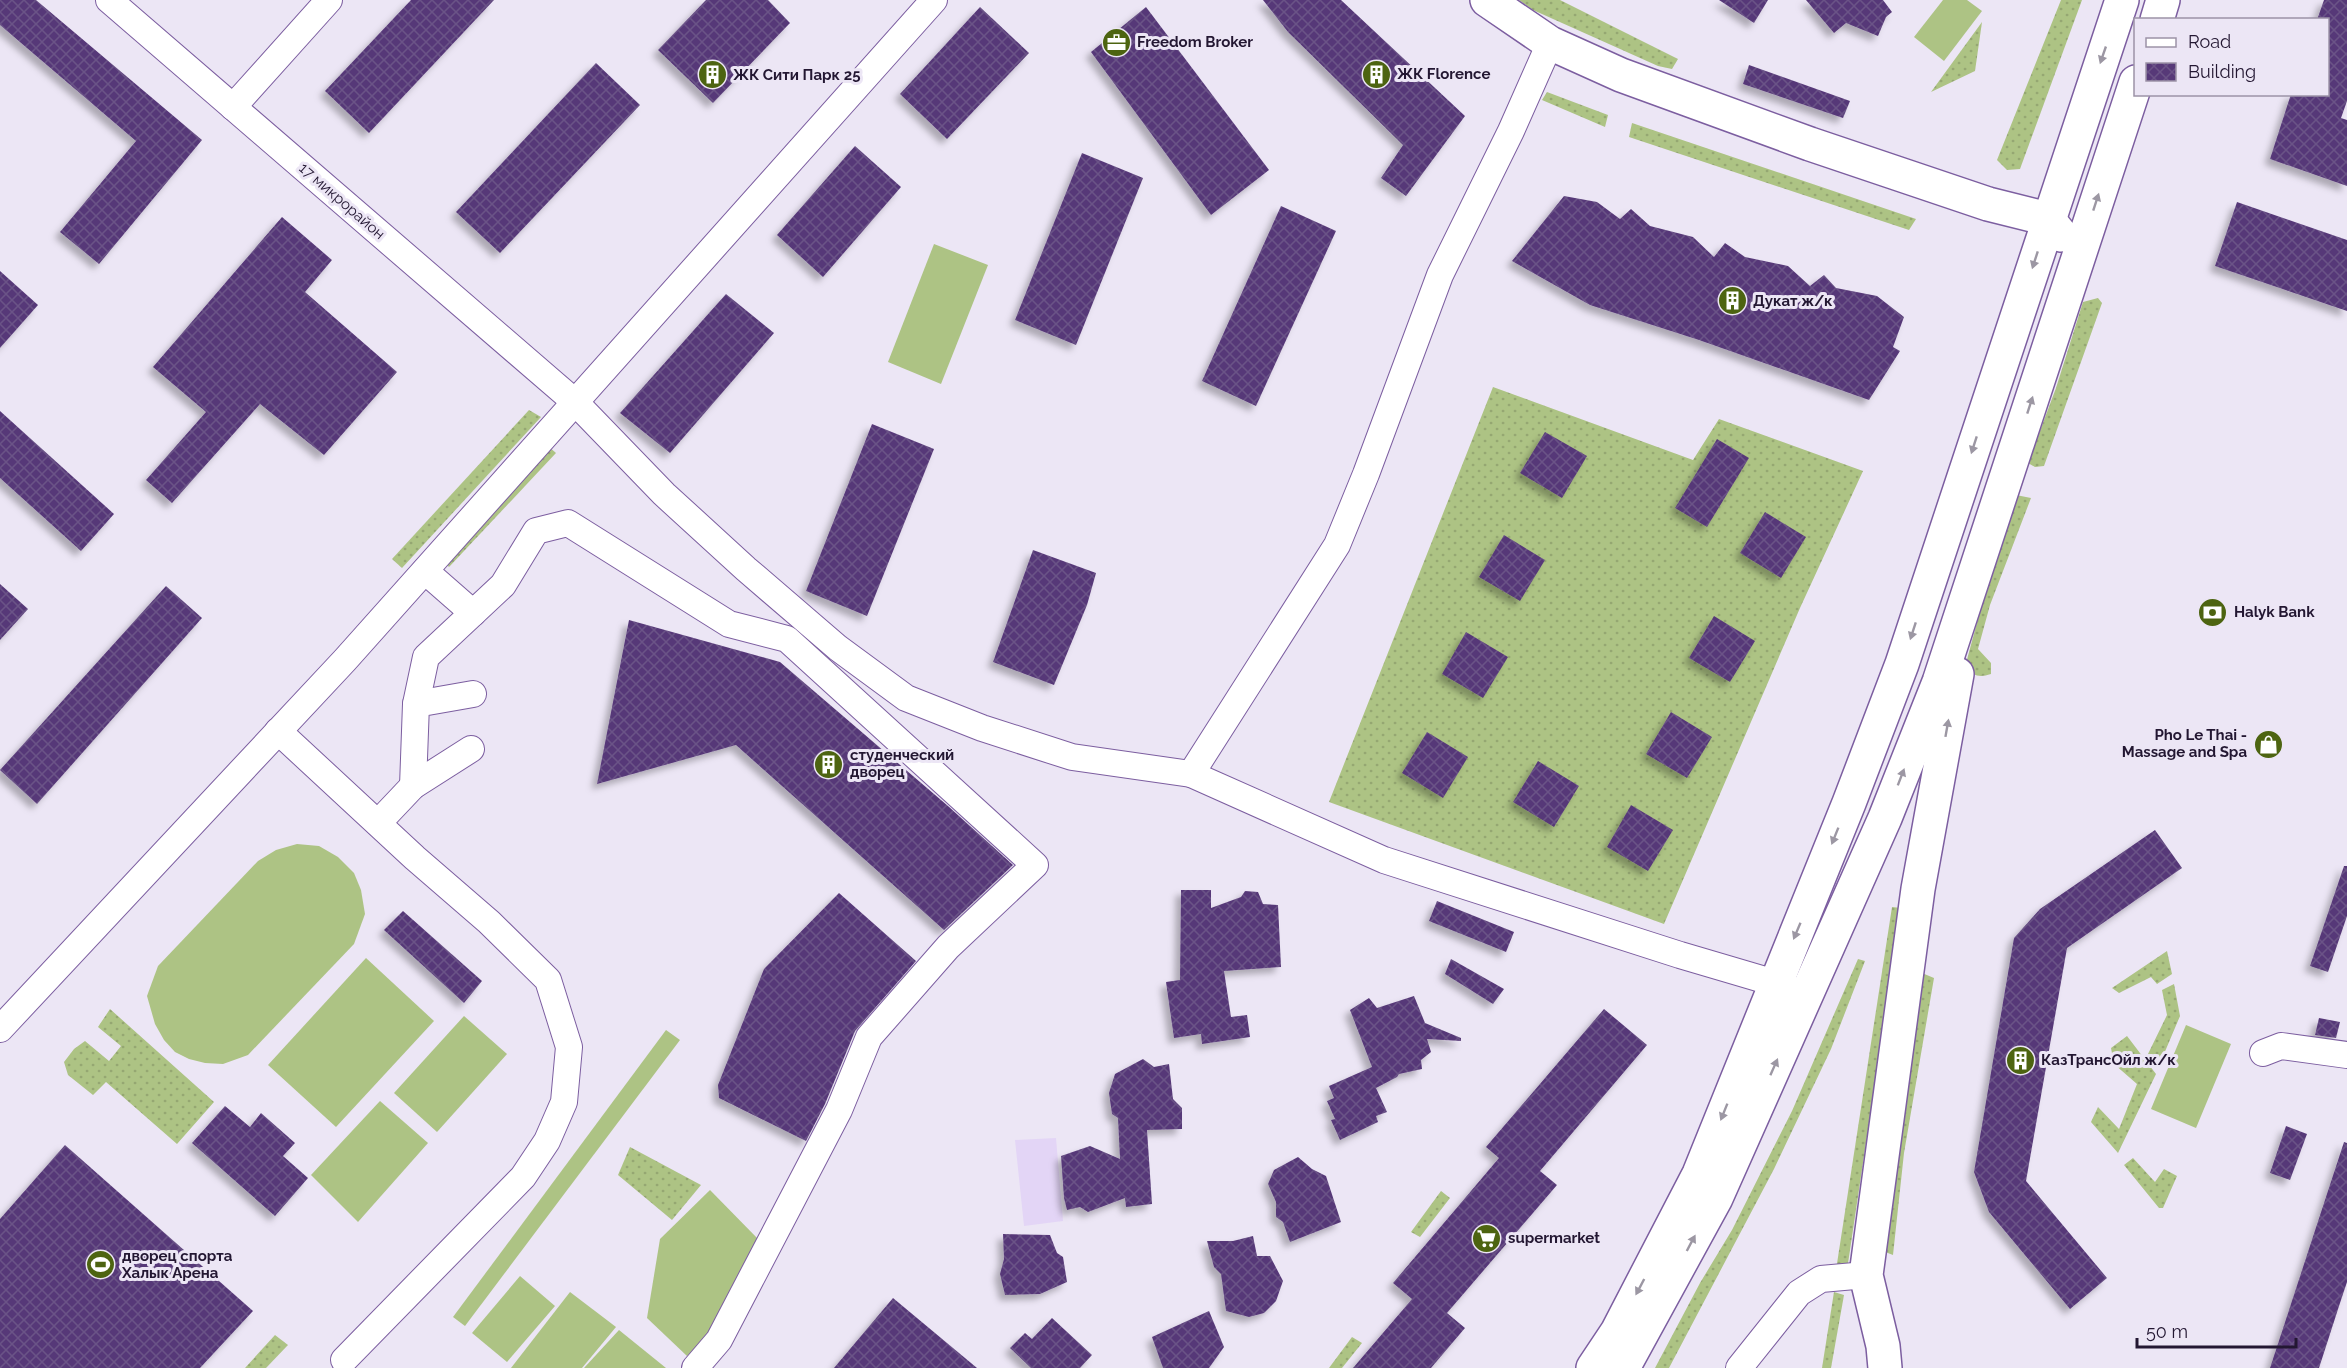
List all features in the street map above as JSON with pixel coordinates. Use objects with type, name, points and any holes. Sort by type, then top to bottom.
[{"type":"main road","points":[[1487,0],[1550,43],[1621,75],[1810,144],[1988,204],[2048,219],[2079,257]]},
{"type":"main road","points":[[1593,1368],[1617,1332],[1699,1174],[1849,803],[1905,653],[2122,0]]},
{"type":"main road","points":[[2158,18],[2163,0]]},
{"type":"main road","points":[[1623,1368],[1716,1198],[1885,818],[1939,682],[2134,88]]},
{"type":"main road","points":[[1885,1368],[1883,1346],[1866,1275],[1918,889],[1978,560]]},
{"type":"main road","points":[[1849,803],[1885,818],[1906,857],[1918,889]]},
{"type":"street","name":"17 микрорайон","points":[[109,0],[575,402],[664,494],[746,569],[838,648],[906,698],[982,728],[1072,756],[1191,774],[1384,860],[1680,956],[1775,983],[1806,996]]},
{"type":"street","points":[[233,107],[329,0]]},
{"type":"street","points":[[0,1029],[425,571],[934,0]]},
{"type":"street","points":[[1191,774],[1337,545],[1440,275],[1550,43]]},
{"type":"street","points":[[413,786],[416,704],[426,657],[503,585],[536,531],[568,523],[729,624],[787,639],[1035,865],[948,947],[869,1037],[839,1110],[725,1329],[719,1340],[695,1368]]},
{"type":"street","points":[[425,571],[473,613]]},
{"type":"street","points":[[416,704],[473,694]]},
{"type":"street","points":[[278,731],[489,922],[548,980],[569,1047],[564,1102],[547,1141],[523,1177],[344,1360]]},
{"type":"street","points":[[378,823],[413,786],[471,749]]},
{"type":"street","points":[[2263,1053],[2281,1046],[2347,1055]]},
{"type":"street","points":[[1739,1368],[1799,1293],[1821,1279],[1866,1275]]},
{"type":"shaded area","points":[[1056,1138],[1063,1221],[1024,1226],[1015,1140]]},
{"type":"green space","points":[[1519,0],[1560,0],[1678,59],[1672,69],[1658,66],[1533,10]]},
{"type":"green space","points":[[1943,0],[1967,0],[1982,11],[1944,61],[1914,37]]},
{"type":"green space","points":[[2061,0],[2082,0],[2020,169],[2007,170],[1997,160]]},
{"type":"green space","points":[[1982,22],[1975,71],[1931,92]]},
{"type":"green space","points":[[1547,92],[1608,115],[1605,127],[1542,100]]},
{"type":"green space","points":[[1632,123],[1916,219],[1909,230],[1629,137]]},
{"type":"green space","points":[[934,244],[988,265],[941,384],[888,362]]},
{"type":"green space","points":[[2098,298],[2102,303],[2044,466],[2035,467],[2028,463],[2056,388],[2083,302]]},
{"type":"green space","points":[[1493,387],[1693,460],[1719,419],[1863,471],[1800,608],[1664,924],[1329,802]]},
{"type":"green space","points":[[529,410],[541,417],[402,568],[392,559]]},
{"type":"green space","points":[[548,446],[556,453],[449,567],[444,561]]},
{"type":"green space","points":[[2016,495],[2031,498],[1990,605],[1978,649],[1991,663],[1991,674],[1977,675],[1965,667],[1985,593]]},
{"type":"green space","points":[[297,844],[319,846],[338,857],[354,873],[361,890],[365,914],[354,944],[248,1055],[223,1064],[189,1059],[175,1052],[164,1040],[155,1024],[147,996],[158,966],[258,861],[276,850]]},
{"type":"green space","points":[[1892,907],[1901,908],[1847,1270],[1836,1270]]},
{"type":"green space","points":[[2167,951],[2172,974],[2157,984],[2151,977],[2119,993],[2112,988]]},
{"type":"green space","points":[[366,958],[434,1021],[336,1127],[268,1065]]},
{"type":"green space","points":[[1858,959],[1865,961],[1831,1049],[1774,1169],[1669,1368],[1655,1368],[1700,1283],[1732,1230],[1792,1111]]},
{"type":"green space","points":[[1922,973],[1934,978],[1904,1153],[1893,1255],[1880,1250]]},
{"type":"green space","points":[[2174,984],[2180,1016],[2161,1061],[2148,1054],[2167,1015],[2162,990]]},
{"type":"green space","points":[[110,1009],[214,1102],[177,1144],[106,1082],[93,1095],[68,1075],[64,1062],[74,1049],[85,1041],[109,1061],[121,1046],[98,1027]]},
{"type":"green space","points":[[464,1016],[507,1054],[437,1132],[394,1093]]},
{"type":"green space","points":[[2186,1025],[2231,1044],[2196,1128],[2151,1109]]},
{"type":"green space","points":[[666,1030],[680,1040],[465,1326],[453,1317]]},
{"type":"green space","points":[[2127,1036],[2156,1074],[2118,1153],[2091,1122],[2098,1107],[2119,1129],[2137,1084],[2114,1064],[2111,1048]]},
{"type":"green space","points":[[380,1101],[428,1143],[358,1222],[311,1175]]},
{"type":"green space","points":[[630,1147],[701,1185],[672,1220],[618,1175]]},
{"type":"green space","points":[[2133,1158],[2155,1182],[2164,1169],[2177,1176],[2163,1208],[2159,1208],[2124,1165]]},
{"type":"green space","points":[[710,1190],[759,1240],[710,1334],[687,1356],[647,1318],[660,1239]]},
{"type":"green space","points":[[1441,1191],[1450,1198],[1420,1237],[1411,1232]]},
{"type":"green space","points":[[520,1276],[555,1306],[507,1362],[472,1333]]},
{"type":"green space","points":[[570,1292],[616,1327],[582,1368],[511,1368]]},
{"type":"green space","points":[[1834,1292],[1844,1295],[1831,1368],[1822,1368]]},
{"type":"green space","points":[[619,1330],[666,1368],[584,1368]]},
{"type":"green space","points":[[275,1335],[288,1345],[266,1368],[245,1368]]},
{"type":"green space","points":[[1352,1337],[1362,1343],[1342,1368],[1329,1368]]},
{"type":"building","points":[[0,0],[36,0],[202,140],[99,264],[60,232],[136,141],[0,25]]},
{"type":"building","points":[[411,0],[494,0],[369,133],[325,91]]},
{"type":"building","name":"ЖК Сити Парк 25","points":[[706,0],[768,0],[790,23],[713,103],[658,50]]},
{"type":"building","name":"ЖК Florence","points":[[1263,0],[1341,0],[1465,116],[1406,196],[1381,178],[1403,145],[1288,32]]},
{"type":"building","points":[[1719,0],[1768,0],[1754,23]]},
{"type":"building","points":[[1806,0],[1883,0],[1892,12],[1886,17],[1878,36],[1846,23],[1834,33]]},
{"type":"building","points":[[2324,0],[2347,0],[2347,101],[2341,118],[2347,120],[2347,186],[2270,159],[2290,96],[2329,96],[2329,18],[2318,18]]},
{"type":"building","points":[[980,7],[1029,53],[947,139],[900,94]]},
{"type":"building","points":[[1146,7],[1269,170],[1211,215],[1091,52]]},
{"type":"building","points":[[596,63],[640,105],[500,253],[456,212]]},
{"type":"building","points":[[1749,65],[1850,101],[1843,118],[1743,84]]},
{"type":"building","points":[[855,146],[901,187],[823,277],[777,235]]},
{"type":"building","points":[[1082,153],[1143,178],[1076,345],[1015,320]]},
{"type":"building","name":"Дукат ж/к","points":[[1564,196],[1597,202],[1620,219],[1631,209],[1650,226],[1693,237],[1714,257],[1725,243],[1745,257],[1788,266],[1810,286],[1824,275],[1836,288],[1877,296],[1904,317],[1893,347],[1900,351],[1869,400],[1699,340],[1590,305],[1512,261]]},
{"type":"building","points":[[2237,202],[2347,240],[2347,311],[2215,266]]},
{"type":"building","points":[[1281,206],[1336,231],[1256,406],[1202,381]]},
{"type":"building","points":[[282,217],[332,260],[305,292],[397,372],[324,455],[260,404],[172,503],[146,480],[206,412],[153,367]]},
{"type":"building","points":[[0,271],[38,305],[0,348]]},
{"type":"building","points":[[726,294],[774,333],[670,453],[620,413]]},
{"type":"building","points":[[0,411],[114,514],[81,551],[0,478]]},
{"type":"building","points":[[872,424],[934,449],[867,616],[806,591]]},
{"type":"building","points":[[1545,432],[1587,456],[1562,498],[1520,473]]},
{"type":"building","points":[[1717,439],[1749,458],[1707,527],[1675,508]]},
{"type":"building","points":[[1765,512],[1806,537],[1781,578],[1740,553]]},
{"type":"building","points":[[1504,535],[1545,560],[1520,601],[1479,577]]},
{"type":"building","points":[[1033,550],[1096,573],[1087,605],[1054,685],[993,662]]},
{"type":"building","points":[[0,584],[28,609],[0,640]]},
{"type":"building","points":[[166,586],[202,618],[37,804],[0,770]]},
{"type":"building","points":[[1714,616],[1755,641],[1730,682],[1689,658]]},
{"type":"building","name":"студенческий дворец","points":[[629,620],[780,662],[1013,865],[944,930],[736,745],[597,784]]},
{"type":"building","points":[[1466,632],[1508,657],[1483,698],[1442,674]]},
{"type":"building","points":[[1671,712],[1712,737],[1687,778],[1646,754]]},
{"type":"building","points":[[1427,732],[1468,757],[1443,798],[1402,773]]},
{"type":"building","points":[[1538,761],[1579,786],[1554,827],[1513,802]]},
{"type":"building","points":[[1631,805],[1673,830],[1648,871],[1607,847]]},
{"type":"building","name":"КазТрансОйл ж/к","points":[[2155,830],[2182,868],[2067,948],[2026,1181],[2107,1278],[2070,1309],[1989,1212],[1974,1172],[2014,938],[2040,909]]},
{"type":"building","points":[[2344,866],[2347,866],[2347,916],[2328,972],[2310,966]]},
{"type":"building","points":[[1181,890],[1211,890],[1211,908],[1241,897],[1245,891],[1258,892],[1263,904],[1278,905],[1281,967],[1224,971],[1231,1017],[1247,1015],[1250,1037],[1202,1044],[1201,1034],[1174,1038],[1166,982],[1180,980]]},
{"type":"building","points":[[839,893],[916,961],[855,1031],[825,1104],[806,1141],[719,1098],[718,1085],[764,969]]},
{"type":"building","points":[[1437,901],[1514,932],[1506,952],[1429,921]]},
{"type":"building","points":[[403,911],[482,981],[464,1003],[384,930]]},
{"type":"building","points":[[1451,959],[1504,989],[1493,1004],[1445,974]]},
{"type":"building","points":[[1414,996],[1425,1023],[1461,1038],[1461,1041],[1427,1039],[1431,1052],[1421,1060],[1422,1069],[1399,1074],[1376,1088],[1387,1112],[1376,1116],[1378,1122],[1340,1140],[1331,1120],[1335,1119],[1327,1101],[1334,1098],[1329,1086],[1372,1067],[1350,1010],[1369,998],[1377,1008]]},
{"type":"building","points":[[1604,1009],[1647,1045],[1540,1171],[1557,1185],[1447,1313],[1465,1328],[1431,1368],[1353,1368],[1412,1299],[1393,1283],[1499,1158],[1486,1147]]},
{"type":"building","points":[[2319,1018],[2340,1022],[2336,1038],[2315,1035]]},
{"type":"building","points":[[1143,1059],[1154,1067],[1169,1064],[1173,1099],[1182,1108],[1182,1129],[1147,1130],[1152,1204],[1126,1207],[1125,1198],[1088,1212],[1080,1207],[1067,1210],[1061,1156],[1090,1146],[1120,1159],[1118,1118],[1112,1114],[1109,1093],[1115,1074]]},
{"type":"building","points":[[225,1106],[250,1127],[261,1113],[295,1143],[283,1156],[308,1178],[275,1216],[192,1143]]},
{"type":"building","points":[[2286,1126],[2307,1134],[2290,1180],[2270,1173]]},
{"type":"building","points":[[2344,1142],[2347,1143],[2347,1282],[2319,1368],[2270,1368]]},
{"type":"building","name":"дворец спорта Халык Арена","points":[[65,1145],[253,1311],[200,1368],[0,1368],[0,1219]]},
{"type":"building","points":[[1298,1157],[1312,1169],[1326,1176],[1341,1222],[1290,1242],[1283,1222],[1276,1217],[1276,1202],[1268,1184],[1274,1170]]},
{"type":"building","points":[[1003,1234],[1050,1235],[1057,1253],[1063,1257],[1067,1282],[1040,1294],[1005,1295],[1000,1274],[1004,1259]]},
{"type":"building","points":[[1253,1236],[1257,1256],[1270,1256],[1283,1281],[1276,1301],[1264,1313],[1249,1317],[1226,1311],[1221,1274],[1214,1267],[1207,1241],[1233,1241]]},
{"type":"building","points":[[893,1298],[977,1368],[834,1368]]},
{"type":"building","points":[[1209,1311],[1224,1347],[1209,1368],[1163,1368],[1152,1337]]},
{"type":"building","points":[[1052,1318],[1092,1355],[1080,1368],[1031,1368],[1010,1348],[1025,1333],[1032,1339]]},
{"type":"place","name":"Freedom Broker","points":[[1116,42]]},
{"type":"place","name":"ЖК Florence","points":[[1376,74]]},
{"type":"place","name":"ЖК Сити Парк 25","points":[[712,75]]},
{"type":"place","name":"Дукат ж/к","points":[[1732,301]]},
{"type":"place","name":"Halyk Bank","points":[[2213,612]]},
{"type":"place","name":"Pho Le Thai - Massage and Spa","points":[[2268,744]]},
{"type":"place","name":"студенческий дворец","points":[[829,764]]},
{"type":"place","name":"КазТрансОйл ж/к","points":[[2020,1060]]},
{"type":"place","name":"supermarket","points":[[1487,1238]]},
{"type":"place","name":"дворец спорта Халык Арена","points":[[101,1265]]}]
